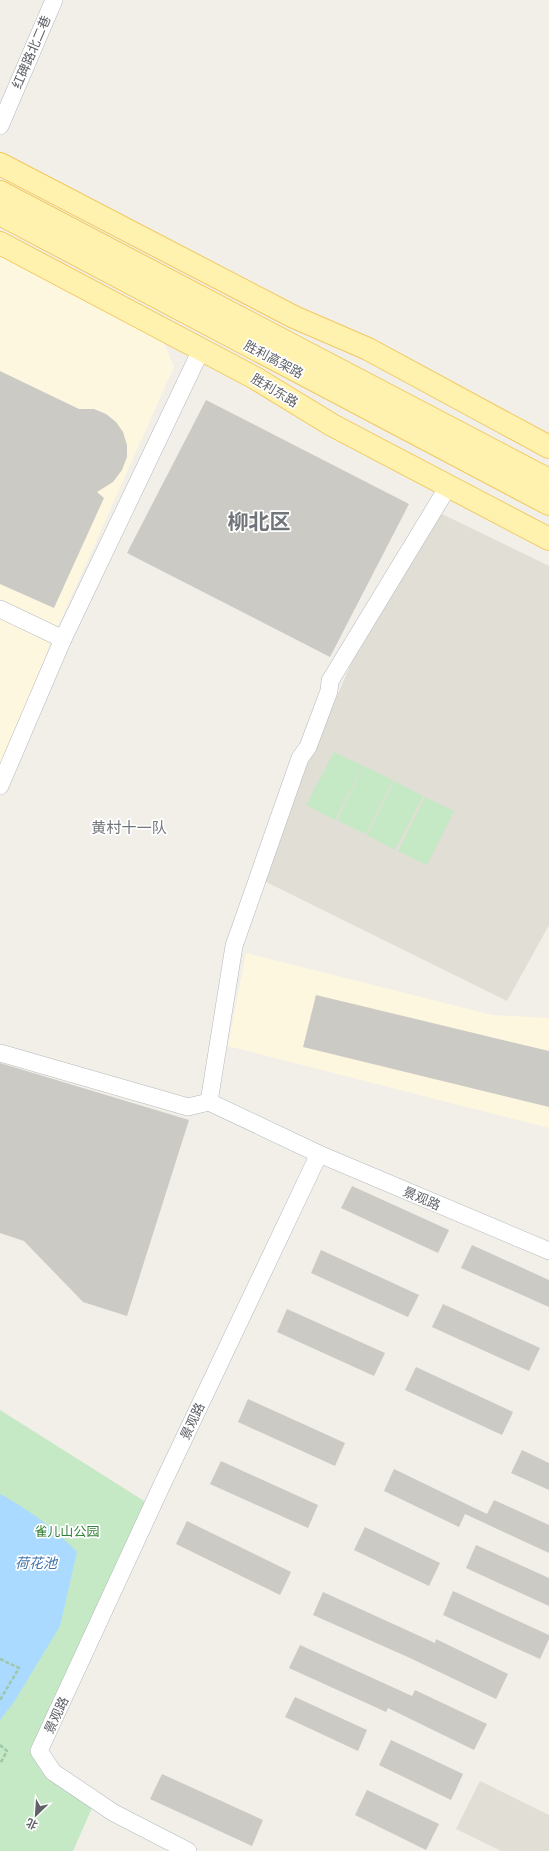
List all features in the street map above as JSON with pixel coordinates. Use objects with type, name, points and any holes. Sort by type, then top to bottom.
[{"type":"main road","points":[[0,164],[294,317],[362,357],[549,456]]},
{"type":"main road","name":"胜利高架路","points":[[0,192],[549,480]]},
{"type":"main road","name":"胜利高架路","points":[[0,214],[549,504]]},
{"type":"main road","name":"胜利东路","points":[[0,243],[255,378],[332,425],[549,539]]},
{"type":"main road","points":[[294,317],[368,349],[549,446]]},
{"type":"main road","points":[[255,378],[337,413],[549,525]]},
{"type":"street","name":"红碑路北二巷","points":[[0,126],[54,0]]},
{"type":"street","points":[[0,786],[63,640],[201,350]]},
{"type":"street","points":[[209,1102],[234,946],[300,758],[308,747],[329,691],[330,681],[448,485]]},
{"type":"street","points":[[0,609],[63,640]]},
{"type":"street","points":[[0,1053],[188,1107],[209,1102],[319,1154]]},
{"type":"street","name":"景观路","points":[[188,1851],[114,1813],[53,1772],[39,1751],[152,1506],[319,1154],[549,1251]]},
{"type":"path","points":[[0,1659],[19,1668],[0,1700]]},
{"type":"path","points":[[0,1745],[7,1751],[0,1764]]},
{"type":"shaded area","points":[[0,256],[162,338],[174,367],[51,642],[0,776]]},
{"type":"shaded area","points":[[438,512],[549,566],[549,925],[507,1001],[258,878],[370,620]]},
{"type":"shaded area","points":[[246,953],[492,1015],[549,1018],[549,1128],[228,1046]]},
{"type":"shaded area","points":[[480,1781],[549,1815],[549,1851],[501,1851],[456,1829]]},
{"type":"green space","points":[[334,752],[363,766],[335,820],[306,805]]},
{"type":"green space","points":[[364,766],[393,780],[366,834],[337,820]]},
{"type":"green space","points":[[394,781],[423,796],[395,850],[367,835]]},
{"type":"green space","points":[[425,797],[454,811],[427,865],[398,851]]},
{"type":"green space","name":"雀儿山公园","points":[[0,1410],[152,1506],[39,1751],[95,1801],[73,1851],[0,1851]]},
{"type":"water","name":"荷花池","points":[[0,1494],[41,1520],[77,1552],[60,1626],[14,1702],[0,1720]]},
{"type":"building","points":[[0,371],[79,409],[94,409],[106,414],[116,422],[123,432],[127,445],[127,457],[122,470],[113,482],[97,492],[104,498],[54,608],[0,584]]},
{"type":"building","points":[[206,400],[409,504],[330,657],[127,553]]},
{"type":"building","points":[[316,995],[549,1051],[549,1107],[303,1047]]},
{"type":"building","points":[[0,1063],[189,1120],[127,1316],[83,1302],[24,1241],[0,1233]]},
{"type":"building","points":[[352,1186],[449,1230],[438,1253],[341,1208]]},
{"type":"building","points":[[472,1245],[549,1280],[549,1307],[461,1268]]},
{"type":"building","points":[[321,1250],[419,1295],[408,1317],[311,1273]]},
{"type":"building","points":[[443,1304],[540,1348],[529,1371],[432,1327]]},
{"type":"building","points":[[287,1309],[385,1353],[374,1376],[277,1332]]},
{"type":"building","points":[[416,1367],[513,1412],[502,1435],[405,1390]]},
{"type":"building","points":[[248,1399],[345,1443],[335,1466],[238,1422]]},
{"type":"building","points":[[522,1450],[549,1463],[549,1490],[511,1473]]},
{"type":"building","points":[[221,1461],[318,1505],[308,1528],[210,1484]]},
{"type":"building","points":[[394,1469],[487,1514],[494,1500],[549,1525],[549,1553],[465,1514],[459,1527],[384,1491]]},
{"type":"building","points":[[187,1521],[291,1572],[280,1595],[176,1544]]},
{"type":"building","points":[[365,1527],[440,1563],[429,1586],[354,1550]]},
{"type":"building","points":[[476,1545],[549,1578],[549,1606],[466,1568]]},
{"type":"building","points":[[453,1591],[549,1635],[549,1639],[540,1659],[443,1615]]},
{"type":"building","points":[[323,1592],[435,1643],[436,1639],[508,1674],[496,1699],[410,1658],[313,1615]]},
{"type":"building","points":[[300,1645],[412,1696],[415,1690],[487,1724],[474,1750],[388,1708],[386,1712],[289,1668]]},
{"type":"building","points":[[295,1697],[367,1730],[358,1751],[285,1717]]},
{"type":"building","points":[[391,1740],[463,1774],[451,1800],[379,1765]]},
{"type":"building","points":[[162,1774],[263,1820],[252,1846],[150,1799]]},
{"type":"building","points":[[367,1790],[439,1824],[426,1850],[355,1815]]},
{"type":"district","name":"柳北区","points":[[259,521]]},
{"type":"district","name":"黄村十一队","points":[[129,828]]}]
